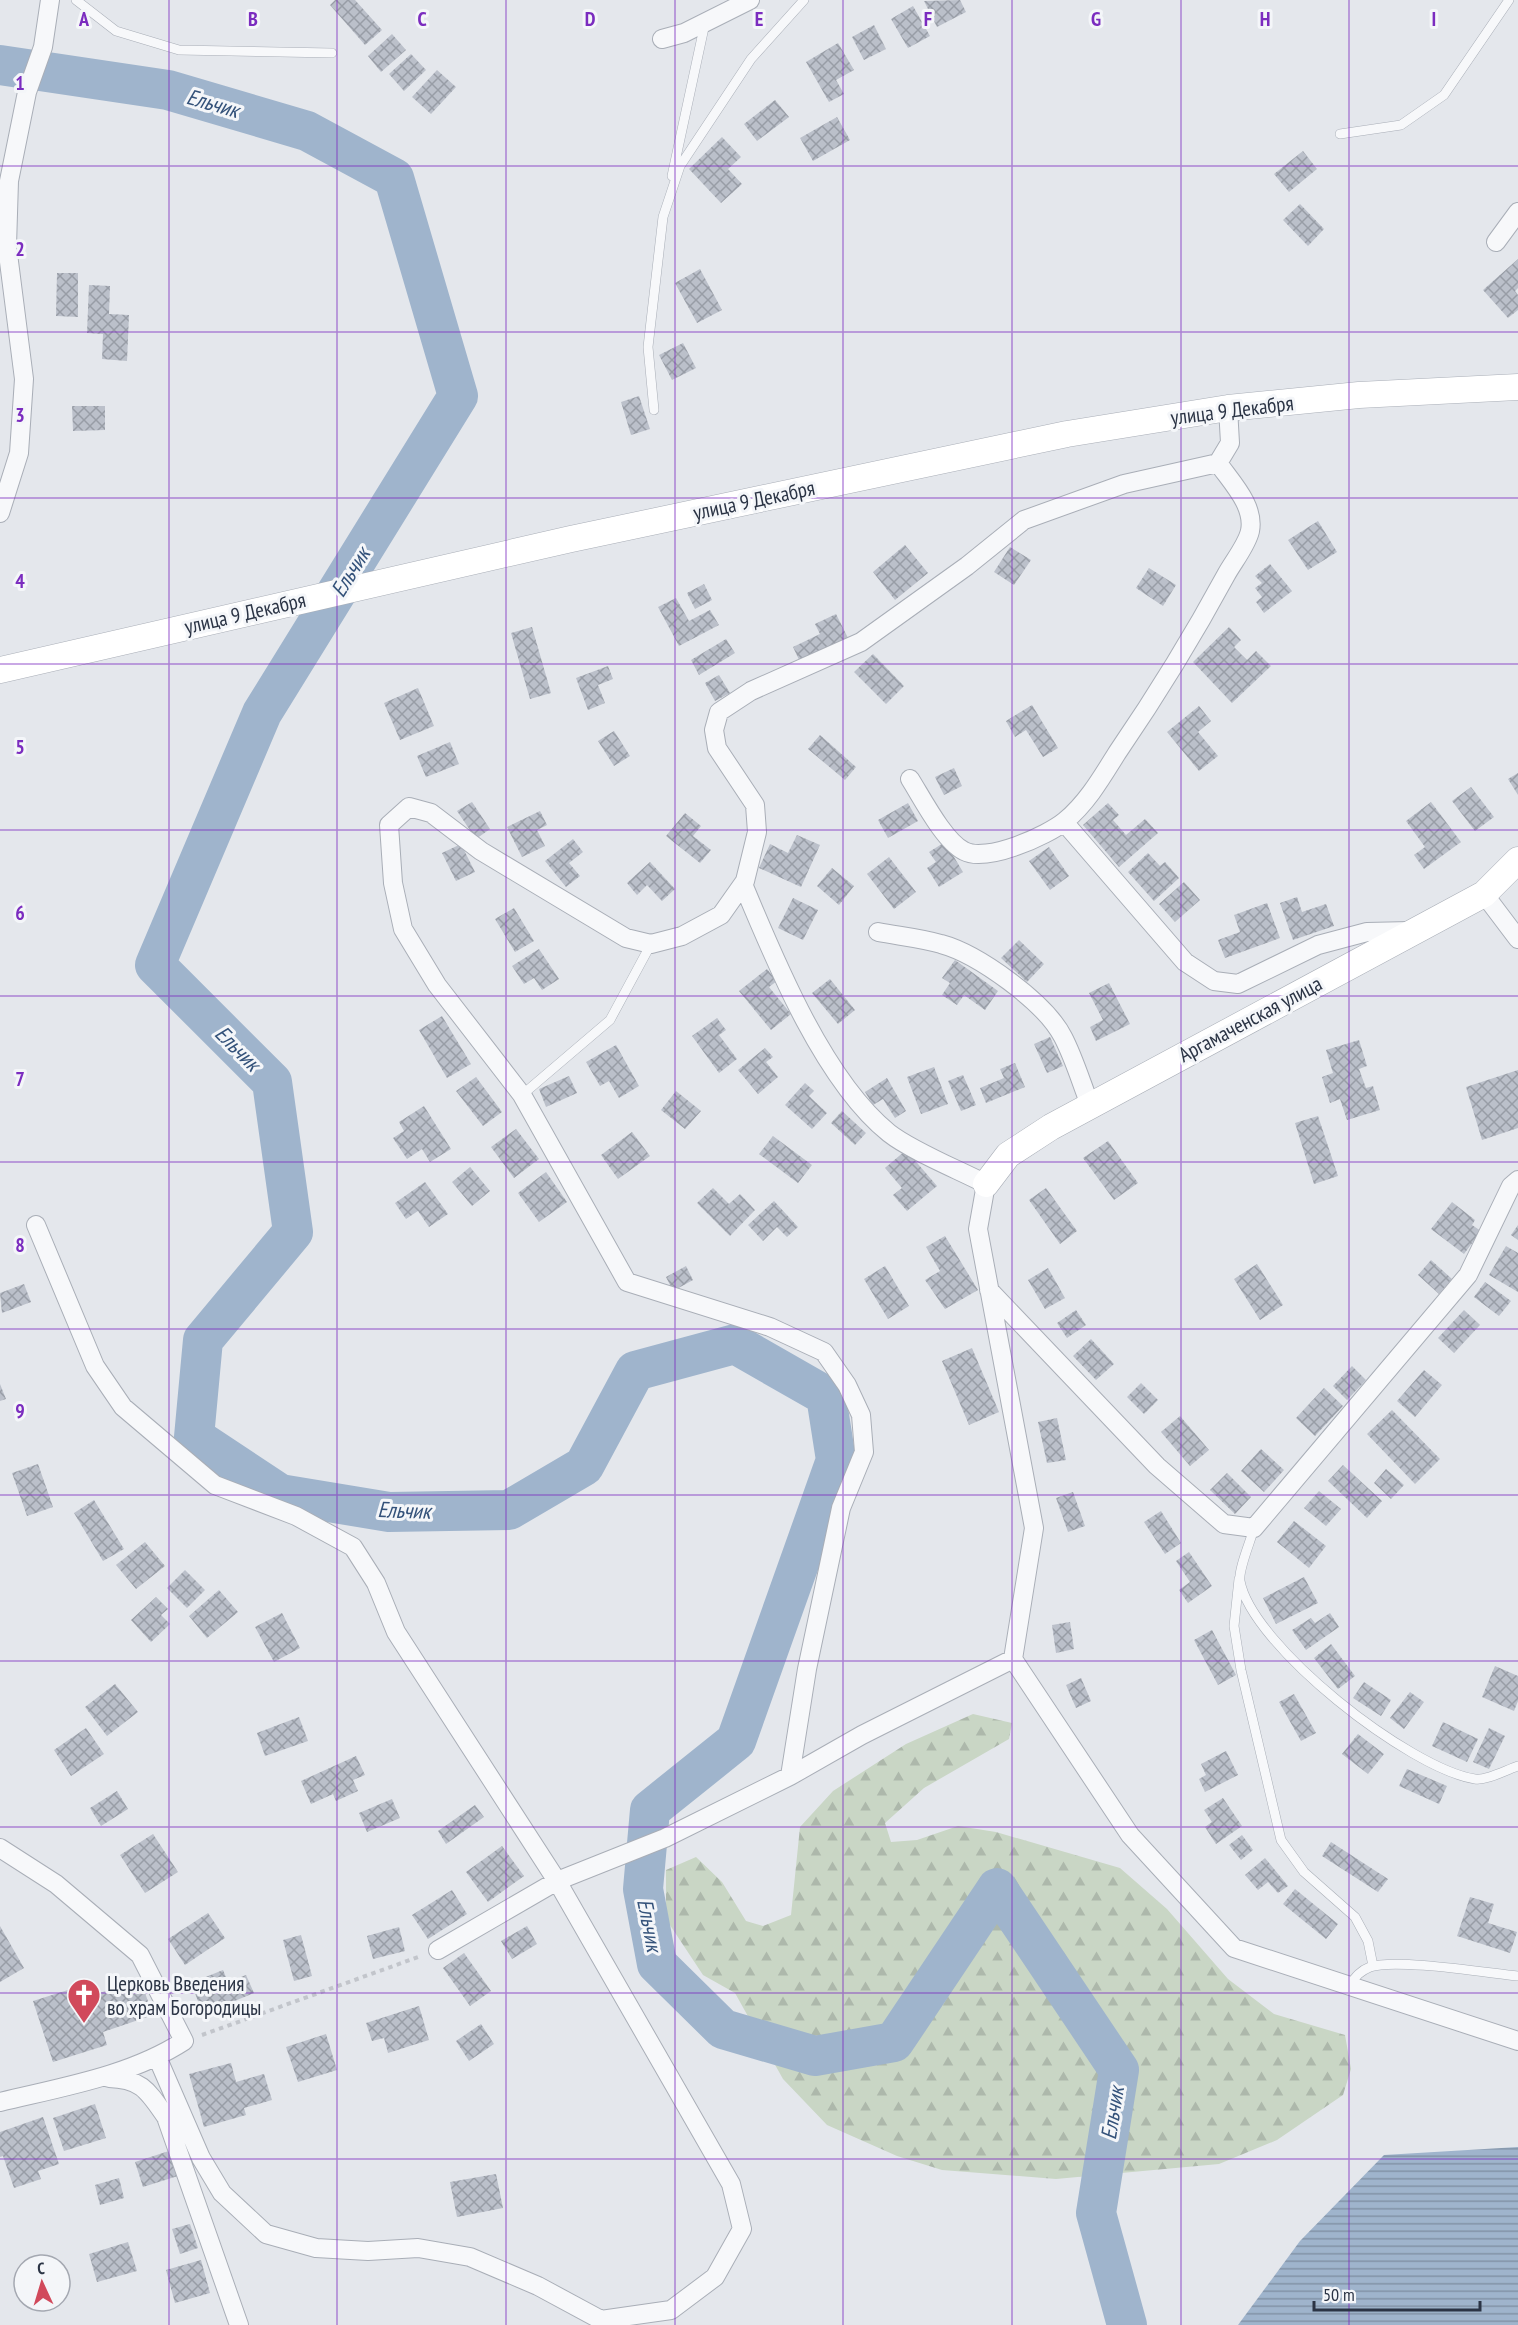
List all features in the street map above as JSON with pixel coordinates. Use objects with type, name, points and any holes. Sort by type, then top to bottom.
[{"type":"main road","name":"улица 9 Декабря","points":[[0,670],[571,538],[1067,434],[1227,408],[1359,395],[1518,387]]},
{"type":"main road","name":"Аргамаченская улица","points":[[986,1184],[1008,1155],[1090,1104],[1484,894],[1518,860]]},
{"type":"street","points":[[0,513],[19,453],[24,379],[7,246],[4,180],[27,92],[43,47],[50,0]]},
{"type":"street","points":[[662,39],[684,33],[750,0]]},
{"type":"street","points":[[1496,242],[1518,213]]},
{"type":"street","points":[[790,1776],[807,1669],[841,1508],[864,1452],[861,1415],[847,1385],[824,1352],[770,1327],[627,1282],[522,1095],[437,985],[403,929],[393,883],[389,825],[409,807],[431,813],[481,851],[626,938],[651,944],[682,936],[721,915],[743,884],[757,832],[755,805],[717,748],[714,730],[719,712],[751,691],[861,642],[967,566],[1024,519],[1124,484],[1218,464],[1230,443],[1227,408]]},
{"type":"street","points":[[910,779],[939,826],[964,851],[990,854],[1018,845],[1064,822],[1087,799],[1130,735],[1212,601],[1250,532],[1249,513],[1242,496],[1218,464]]},
{"type":"street","points":[[1064,822],[1185,962],[1214,981],[1238,984],[1318,945],[1357,935],[1415,931]]},
{"type":"street","points":[[743,884],[776,964],[828,1058],[861,1109],[892,1135],[986,1184],[978,1229],[1034,1528],[1013,1659],[1130,1835],[1234,1948],[1518,2041]]},
{"type":"street","points":[[1484,894],[1518,939]]},
{"type":"street","points":[[878,932],[942,944],[971,956],[1005,977],[1035,1003],[1062,1035],[1090,1104]]},
{"type":"street","points":[[988,1289],[1157,1466],[1224,1524],[1254,1528],[1468,1275],[1511,1186],[1518,1180]]},
{"type":"street","points":[[36,1225],[95,1366],[123,1407],[215,1485],[297,1516],[353,1547],[376,1583],[396,1632],[557,1881],[731,2184],[742,2229],[715,2277],[671,2310],[601,2320],[538,2286],[470,2257],[418,2248],[368,2251],[316,2248],[266,2234],[222,2193],[201,2158],[158,2059]]},
{"type":"street","points":[[438,1950],[557,1881],[665,1838],[790,1776],[862,1736],[1013,1659]]},
{"type":"street","points":[[0,1848],[56,1884],[140,1955],[184,2042],[158,2059],[0,2102]]},
{"type":"street","points":[[95,2078],[130,2079],[147,2090],[166,2117],[239,2325]]},
{"type":"lane","points":[[76,0],[116,31],[179,50],[332,53]]},
{"type":"lane","points":[[663,217],[680,166],[751,59],[804,0]]},
{"type":"lane","points":[[1340,134],[1401,124],[1444,95],[1509,0]]},
{"type":"lane","points":[[654,411],[648,347],[663,217],[705,22]]},
{"type":"lane","points":[[522,1095],[610,1020],[651,944]]},
{"type":"lane","points":[[1254,1528],[1239,1579],[1234,1626],[1241,1670],[1281,1840],[1304,1872],[1355,1917],[1368,1941],[1372,1966]]},
{"type":"lane","points":[[1239,1579],[1255,1618],[1293,1659],[1355,1717],[1441,1769],[1477,1780],[1518,1766]]},
{"type":"lane","points":[[1350,1985],[1357,1974],[1372,1966],[1421,1966],[1518,1976]]},
{"type":"path","points":[[184,2042],[438,1950]]},
{"type":"green space","points":[[973,1714],[1012,1723],[1009,1739],[924,1788],[885,1823],[891,1842],[917,1840],[958,1826],[996,1832],[1120,1868],[1167,1909],[1228,1979],[1274,2014],[1345,2035],[1351,2069],[1343,2095],[1277,2140],[1219,2164],[1056,2179],[942,2170],[897,2156],[827,2125],[783,2079],[735,1993],[703,1975],[666,1919],[666,1870],[696,1857],[722,1882],[746,1921],[763,1926],[791,1915],[800,1827],[833,1791],[906,1744]]},
{"type":"water","points":[[1518,2147],[1518,2325],[1238,2325],[1300,2241],[1384,2155]]},
{"type":"building","points":[[335,0],[355,0],[382,30],[365,45],[330,5]]},
{"type":"building","points":[[960,0],[966,12],[937,27],[924,1]]},
{"type":"building","points":[[913,6],[930,36],[908,48],[891,19]]},
{"type":"building","points":[[874,25],[886,49],[864,60],[852,37]]},
{"type":"building","points":[[392,34],[406,50],[381,72],[368,56]]},
{"type":"building","points":[[838,43],[854,70],[836,80],[844,94],[829,102],[806,62]]},
{"type":"building","points":[[411,54],[426,70],[404,91],[389,74]]},
{"type":"building","points":[[437,70],[456,87],[431,114],[412,97]]},
{"type":"building","points":[[775,100],[789,117],[757,141],[744,124]]},
{"type":"building","points":[[837,117],[850,140],[813,161],[800,138]]},
{"type":"building","points":[[722,137],[741,157],[728,169],[742,184],[721,203],[689,169]]},
{"type":"building","points":[[1303,151],[1317,169],[1289,192],[1274,174]]},
{"type":"building","points":[[1300,204],[1324,229],[1308,246],[1283,220]]},
{"type":"building","points":[[1518,259],[1518,288],[1515,291],[1518,295],[1518,310],[1508,318],[1483,290]]},
{"type":"building","points":[[700,269],[722,310],[697,323],[675,283]]},
{"type":"building","points":[[57,273],[78,273],[78,317],[56,316]]},
{"type":"building","points":[[89,285],[110,286],[109,314],[129,315],[127,361],[102,359],[103,334],[87,333]]},
{"type":"building","points":[[683,343],[696,368],[672,380],[659,355]]},
{"type":"building","points":[[639,396],[650,429],[631,435],[621,402]]},
{"type":"building","points":[[72,406],[105,406],[105,430],[73,431]]},
{"type":"building","points":[[1318,521],[1337,552],[1308,570],[1288,540]]},
{"type":"building","points":[[905,545],[928,573],[895,600],[873,572]]},
{"type":"building","points":[[1010,547],[1031,560],[1014,585],[994,572]]},
{"type":"building","points":[[1270,564],[1292,591],[1264,613],[1256,602],[1262,597],[1255,588],[1262,583],[1255,576]]},
{"type":"building","points":[[1149,568],[1176,585],[1163,606],[1136,588]]},
{"type":"building","points":[[704,584],[712,600],[695,609],[687,593]]},
{"type":"building","points":[[676,598],[689,621],[710,610],[719,625],[679,646],[658,607]]},
{"type":"building","points":[[836,614],[849,640],[801,664],[793,647],[820,634],[815,624]]},
{"type":"building","points":[[532,627],[551,693],[530,699],[511,633]]},
{"type":"building","points":[[1229,627],[1241,640],[1234,647],[1247,660],[1256,651],[1271,666],[1232,703],[1193,662]]},
{"type":"building","points":[[726,639],[735,653],[699,675],[691,660]]},
{"type":"building","points":[[873,654],[904,686],[886,704],[854,672]]},
{"type":"building","points":[[608,666],[613,679],[598,685],[605,703],[588,710],[576,678]]},
{"type":"building","points":[[719,675],[730,693],[715,701],[705,683]]},
{"type":"building","points":[[418,688],[434,726],[400,740],[384,703]]},
{"type":"building","points":[[1032,705],[1058,748],[1043,757],[1026,730],[1015,737],[1006,721]]},
{"type":"building","points":[[1199,706],[1211,721],[1198,732],[1218,756],[1199,771],[1167,732]]},
{"type":"building","points":[[614,731],[630,756],[614,766],[598,741]]},
{"type":"building","points":[[820,735],[856,767],[845,780],[808,749]]},
{"type":"building","points":[[450,742],[459,764],[426,777],[417,756]]},
{"type":"building","points":[[954,768],[962,786],[944,795],[935,777]]},
{"type":"building","points":[[1518,773],[1518,795],[1508,779]]},
{"type":"building","points":[[1471,787],[1494,817],[1475,831],[1452,801]]},
{"type":"building","points":[[472,802],[490,829],[476,839],[457,811]]},
{"type":"building","points":[[1431,802],[1461,842],[1424,869],[1414,855],[1425,847],[1406,821]]},
{"type":"building","points":[[908,803],[918,821],[888,838],[878,820]]},
{"type":"building","points":[[1108,803],[1119,815],[1113,820],[1126,835],[1145,819],[1158,833],[1119,867],[1083,825]]},
{"type":"building","points":[[540,811],[547,825],[537,830],[545,846],[522,857],[507,827]]},
{"type":"building","points":[[685,813],[701,826],[693,836],[711,850],[700,863],[666,836]]},
{"type":"building","points":[[797,835],[820,845],[801,887],[759,868],[770,844],[788,853]]},
{"type":"building","points":[[573,839],[583,852],[569,863],[580,876],[566,887],[545,861]]},
{"type":"building","points":[[945,842],[963,872],[939,887],[927,868],[936,862],[929,852]]},
{"type":"building","points":[[461,844],[475,872],[456,881],[442,853]]},
{"type":"building","points":[[1049,847],[1069,876],[1050,890],[1029,861]]},
{"type":"building","points":[[1148,853],[1160,866],[1165,862],[1179,878],[1154,901],[1128,872]]},
{"type":"building","points":[[889,857],[916,892],[894,909],[867,874]]},
{"type":"building","points":[[650,862],[675,889],[662,901],[647,885],[637,895],[627,883]]},
{"type":"building","points":[[832,868],[854,886],[839,905],[817,886]]},
{"type":"building","points":[[1184,882],[1200,900],[1175,922],[1159,904]]},
{"type":"building","points":[[1297,897],[1302,912],[1326,904],[1334,926],[1293,940],[1280,903]]},
{"type":"building","points":[[793,898],[818,910],[803,940],[778,928]]},
{"type":"building","points":[[1267,903],[1280,938],[1225,958],[1218,940],[1240,932],[1234,915]]},
{"type":"building","points":[[514,908],[534,941],[515,952],[495,919]]},
{"type":"building","points":[[1019,940],[1044,964],[1027,982],[1001,958]]},
{"type":"building","points":[[539,949],[559,979],[542,990],[534,978],[524,984],[512,966]]},
{"type":"building","points":[[955,960],[998,991],[985,1010],[964,995],[957,1005],[942,995],[950,983],[942,978]]},
{"type":"building","points":[[767,969],[777,981],[769,987],[791,1014],[771,1030],[739,991]]},
{"type":"building","points":[[830,979],[855,1010],[838,1024],[812,993]]},
{"type":"building","points":[[1109,983],[1130,1024],[1096,1041],[1090,1027],[1103,1020],[1089,993]]},
{"type":"building","points":[[442,1016],[471,1064],[447,1078],[419,1030]]},
{"type":"building","points":[[717,1018],[726,1030],[719,1035],[737,1059],[719,1073],[692,1036]]},
{"type":"building","points":[[1050,1037],[1063,1066],[1047,1073],[1034,1044]]},
{"type":"building","points":[[1359,1040],[1367,1066],[1359,1069],[1366,1088],[1373,1086],[1380,1110],[1347,1120],[1340,1099],[1330,1103],[1322,1077],[1333,1073],[1326,1050]]},
{"type":"building","points":[[616,1045],[639,1086],[619,1098],[609,1081],[600,1086],[586,1062]]},
{"type":"building","points":[[765,1048],[773,1057],[766,1062],[778,1077],[758,1094],[738,1070]]},
{"type":"building","points":[[1015,1063],[1025,1087],[986,1103],[980,1088],[1004,1078],[1000,1069]]},
{"type":"building","points":[[934,1067],[948,1104],[921,1114],[907,1077]]},
{"type":"building","points":[[1518,1070],[1518,1128],[1482,1140],[1466,1087]]},
{"type":"building","points":[[963,1075],[976,1105],[961,1111],[948,1081]]},
{"type":"building","points":[[569,1076],[577,1093],[546,1107],[539,1089]]},
{"type":"building","points":[[476,1077],[502,1112],[483,1126],[456,1091]]},
{"type":"building","points":[[887,1078],[906,1111],[895,1118],[883,1099],[873,1105],[865,1092]]},
{"type":"building","points":[[805,1083],[814,1091],[809,1096],[827,1113],[812,1129],[785,1105]]},
{"type":"building","points":[[676,1091],[701,1111],[685,1129],[661,1110]]},
{"type":"building","points":[[424,1106],[451,1149],[430,1162],[422,1149],[407,1159],[393,1138],[404,1131],[399,1122]]},
{"type":"building","points":[[842,1111],[866,1133],[855,1145],[831,1123]]},
{"type":"building","points":[[1318,1116],[1338,1176],[1314,1184],[1295,1123]]},
{"type":"building","points":[[516,1129],[539,1159],[514,1178],[491,1147]]},
{"type":"building","points":[[632,1132],[650,1156],[618,1179],[601,1155]]},
{"type":"building","points":[[773,1136],[812,1165],[798,1183],[759,1154]]},
{"type":"building","points":[[1108,1141],[1138,1183],[1114,1200],[1083,1158]]},
{"type":"building","points":[[906,1150],[937,1186],[907,1211],[893,1195],[902,1188],[885,1168]]},
{"type":"building","points":[[470,1167],[490,1191],[472,1206],[452,1182]]},
{"type":"building","points":[[546,1172],[567,1202],[539,1222],[518,1193]]},
{"type":"building","points":[[425,1182],[448,1214],[429,1227],[418,1211],[406,1219],[395,1203]]},
{"type":"building","points":[[713,1188],[729,1204],[740,1194],[755,1210],[730,1236],[697,1203]]},
{"type":"building","points":[[1046,1188],[1077,1231],[1060,1244],[1029,1200]]},
{"type":"building","points":[[774,1201],[798,1227],[787,1237],[777,1227],[763,1241],[748,1225]]},
{"type":"building","points":[[1452,1202],[1475,1220],[1472,1225],[1481,1231],[1464,1254],[1431,1229]]},
{"type":"building","points":[[1518,1225],[1518,1240],[1511,1235]]},
{"type":"building","points":[[945,1236],[978,1290],[945,1309],[925,1280],[940,1271],[926,1247]]},
{"type":"building","points":[[1506,1246],[1518,1253],[1518,1292],[1489,1275]]},
{"type":"building","points":[[1431,1260],[1452,1279],[1439,1294],[1418,1275]]},
{"type":"building","points":[[1257,1264],[1283,1305],[1260,1320],[1234,1279]]},
{"type":"building","points":[[686,1266],[693,1280],[673,1291],[666,1277]]},
{"type":"building","points":[[885,1266],[909,1306],[888,1319],[864,1279]]},
{"type":"building","points":[[1048,1268],[1065,1298],[1045,1309],[1028,1280]]},
{"type":"building","points":[[1485,1282],[1511,1301],[1499,1316],[1474,1297]]},
{"type":"building","points":[[24,1284],[31,1302],[2,1313],[0,1293]]},
{"type":"building","points":[[1076,1310],[1086,1325],[1067,1338],[1057,1323]]},
{"type":"building","points":[[1464,1310],[1480,1325],[1454,1353],[1438,1338]]},
{"type":"building","points":[[1091,1339],[1114,1364],[1096,1380],[1073,1356]]},
{"type":"building","points":[[972,1348],[999,1412],[969,1425],[942,1361]]},
{"type":"building","points":[[1352,1366],[1366,1380],[1347,1400],[1333,1386]]},
{"type":"building","points":[[1424,1370],[1442,1385],[1415,1417],[1397,1401]]},
{"type":"building","points":[[1141,1383],[1158,1400],[1144,1414],[1127,1397]]},
{"type":"building","points":[[0,1384],[6,1399],[0,1401]]},
{"type":"building","points":[[1324,1388],[1343,1406],[1315,1436],[1296,1418]]},
{"type":"building","points":[[1392,1410],[1440,1459],[1415,1484],[1367,1434]]},
{"type":"building","points":[[1180,1416],[1209,1450],[1190,1466],[1161,1432]]},
{"type":"building","points":[[1057,1418],[1066,1460],[1047,1463],[1038,1422]]},
{"type":"building","points":[[1261,1449],[1284,1470],[1264,1492],[1241,1471]]},
{"type":"building","points":[[38,1464],[53,1507],[27,1516],[12,1473]]},
{"type":"building","points":[[1343,1465],[1382,1501],[1367,1518],[1328,1481]]},
{"type":"building","points":[[1386,1469],[1404,1485],[1391,1499],[1374,1483]]},
{"type":"building","points":[[1227,1473],[1251,1497],[1235,1514],[1210,1490]]},
{"type":"building","points":[[1319,1491],[1341,1509],[1326,1526],[1304,1508]]},
{"type":"building","points":[[1073,1492],[1085,1526],[1068,1532],[1056,1498]]},
{"type":"building","points":[[94,1500],[124,1549],[103,1561],[74,1513]]},
{"type":"building","points":[[1161,1511],[1181,1543],[1165,1554],[1144,1522]]},
{"type":"building","points":[[1294,1521],[1326,1546],[1309,1568],[1277,1542]]},
{"type":"building","points":[[145,1542],[165,1566],[136,1589],[116,1565]]},
{"type":"building","points":[[1189,1552],[1212,1586],[1188,1603],[1179,1590],[1190,1582],[1176,1561]]},
{"type":"building","points":[[185,1570],[205,1590],[187,1608],[167,1588]]},
{"type":"building","points":[[1304,1577],[1318,1603],[1276,1624],[1263,1598]]},
{"type":"building","points":[[219,1590],[238,1612],[207,1638],[189,1616]]},
{"type":"building","points":[[156,1597],[168,1609],[161,1615],[170,1624],[151,1642],[131,1620]]},
{"type":"building","points":[[282,1613],[300,1648],[274,1662],[255,1627]]},
{"type":"building","points":[[1330,1613],[1339,1627],[1306,1650],[1292,1630],[1311,1618],[1315,1623]]},
{"type":"building","points":[[1070,1622],[1074,1649],[1056,1653],[1052,1625]]},
{"type":"building","points":[[1212,1630],[1236,1675],[1218,1685],[1194,1640]]},
{"type":"building","points":[[1331,1644],[1355,1676],[1338,1689],[1314,1658]]},
{"type":"building","points":[[1495,1666],[1518,1676],[1518,1701],[1514,1711],[1482,1697]]},
{"type":"building","points":[[1081,1678],[1091,1701],[1076,1708],[1066,1685]]},
{"type":"building","points":[[1364,1682],[1391,1700],[1381,1716],[1353,1698]]},
{"type":"building","points":[[115,1684],[138,1712],[107,1736],[85,1707]]},
{"type":"building","points":[[1410,1692],[1424,1702],[1404,1729],[1390,1718]]},
{"type":"building","points":[[1294,1694],[1316,1733],[1301,1741],[1279,1702]]},
{"type":"building","points":[[299,1717],[308,1741],[265,1756],[257,1733]]},
{"type":"building","points":[[1443,1722],[1478,1739],[1467,1762],[1432,1746]]},
{"type":"building","points":[[86,1728],[104,1754],[71,1776],[54,1750]]},
{"type":"building","points":[[1489,1728],[1505,1736],[1489,1769],[1473,1762]]},
{"type":"building","points":[[1358,1734],[1384,1754],[1368,1774],[1342,1754]]},
{"type":"building","points":[[1226,1751],[1238,1775],[1205,1792],[1199,1779],[1206,1775],[1201,1764]]},
{"type":"building","points":[[356,1756],[365,1775],[353,1780],[358,1791],[336,1801],[333,1794],[311,1804],[301,1781]]},
{"type":"building","points":[[1407,1769],[1447,1786],[1439,1804],[1399,1786]]},
{"type":"building","points":[[117,1791],[128,1809],[101,1826],[90,1808]]},
{"type":"building","points":[[1223,1798],[1242,1826],[1216,1844],[1205,1827],[1212,1822],[1204,1810]]},
{"type":"building","points":[[392,1799],[400,1818],[367,1832],[359,1813]]},
{"type":"building","points":[[475,1805],[484,1817],[446,1844],[438,1831]]},
{"type":"building","points":[[153,1834],[178,1872],[145,1893],[120,1855]]},
{"type":"building","points":[[1242,1835],[1253,1850],[1241,1860],[1229,1845]]},
{"type":"building","points":[[1331,1842],[1388,1879],[1378,1892],[1322,1856]]},
{"type":"building","points":[[502,1846],[524,1876],[488,1902],[466,1872]]},
{"type":"building","points":[[1265,1858],[1288,1886],[1278,1893],[1268,1882],[1258,1890],[1245,1875]]},
{"type":"building","points":[[1295,1889],[1338,1924],[1326,1939],[1283,1904]]},
{"type":"building","points":[[452,1890],[467,1914],[428,1939],[412,1915]]},
{"type":"building","points":[[1470,1897],[1494,1904],[1488,1923],[1517,1932],[1510,1953],[1457,1936]]},
{"type":"building","points":[[208,1913],[225,1938],[185,1965],[168,1939]]},
{"type":"building","points":[[0,1926],[24,1968],[0,1982]]},
{"type":"building","points":[[527,1926],[537,1944],[512,1959],[501,1941]]},
{"type":"building","points":[[399,1927],[405,1951],[373,1959],[367,1936]]},
{"type":"building","points":[[301,1935],[312,1976],[294,1981],[283,1940]]},
{"type":"building","points":[[464,1953],[491,1991],[470,2006],[443,1968]]},
{"type":"building","points":[[223,1970],[228,1982],[246,1975],[254,1993],[203,2014],[191,1983]]},
{"type":"building","name":"Церковь Введения во храм Богородицы","points":[[140,1979],[153,2015],[103,2032],[107,2045],[53,2062],[33,2001],[87,1984],[91,1996]]},
{"type":"building","points":[[419,2006],[429,2040],[388,2053],[384,2038],[372,2041],[366,2023]]},
{"type":"building","points":[[481,2024],[494,2044],[469,2061],[456,2041]]},
{"type":"building","points":[[326,2034],[337,2070],[298,2082],[286,2047]]},
{"type":"building","points":[[231,2063],[236,2082],[264,2074],[272,2100],[244,2108],[246,2115],[204,2127],[189,2074]]},
{"type":"building","points":[[95,2104],[106,2138],[64,2151],[53,2118]]},
{"type":"building","points":[[43,2117],[59,2164],[38,2171],[41,2179],[14,2188],[3,2156],[0,2157],[0,2132]]},
{"type":"building","points":[[172,2150],[181,2175],[143,2187],[135,2162]]},
{"type":"building","points":[[496,2174],[503,2208],[457,2217],[450,2182]]},
{"type":"building","points":[[119,2178],[124,2198],[100,2205],[95,2185]]},
{"type":"building","points":[[190,2224],[198,2248],[180,2254],[172,2229]]},
{"type":"building","points":[[128,2242],[137,2271],[97,2282],[89,2254]]},
{"type":"building","points":[[201,2260],[210,2293],[175,2303],[166,2270]]},
{"type":"waterway","name":"Ельчик","points":[[0,65],[168,90],[307,131],[394,178],[458,396],[262,713],[155,965],[272,1082],[293,1232],[203,1340],[194,1437],[280,1494],[389,1512],[509,1510],[584,1466],[635,1371],[735,1344],[826,1396],[836,1460],[736,1741],[650,1810],[643,1889],[657,1964],[723,2029],[815,2056],[894,2042],[997,1888],[1119,2070],[1096,2213],[1127,2325]]},
{"type":"place","name":"Церковь Введения во храм Богородицы","points":[[84,2024]]}]
